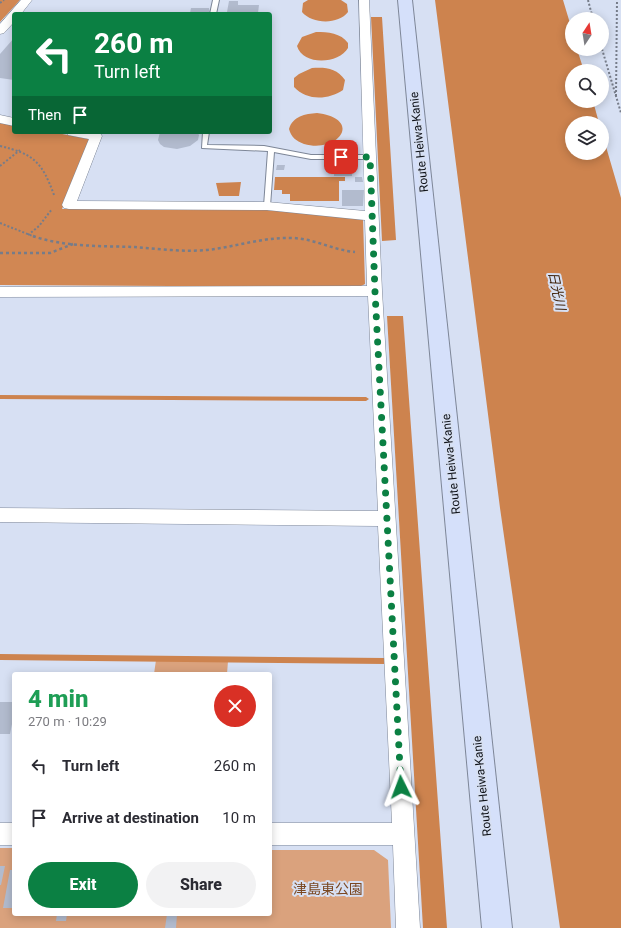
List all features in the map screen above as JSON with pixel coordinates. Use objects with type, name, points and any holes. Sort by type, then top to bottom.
[{"type":"main road","name":"Route Heiwa-Kanie","points":[[405,0],[497,928]]},
{"type":"street","points":[[16,12],[27,0]]},
{"type":"street","points":[[364,0],[375,292],[388,519],[408,928]]},
{"type":"street","points":[[0,31],[12,16]]},
{"type":"street","points":[[0,119],[12,122]]},
{"type":"street","points":[[84,134],[96,136],[69,205],[267,206],[372,216]]},
{"type":"street","points":[[0,292],[375,292]]},
{"type":"street","points":[[0,515],[388,519]]},
{"type":"street","points":[[0,834],[12,834]]},
{"type":"street","points":[[272,834],[403,834]]},
{"type":"lane","points":[[213,12],[216,0]]},
{"type":"lane","points":[[206,134],[204,147],[270,149],[311,157],[370,157]]},
{"type":"lane","points":[[267,206],[270,149]]},
{"type":"path","points":[[0,3],[4,0]]},
{"type":"path","points":[[588,0],[591,12]]},
{"type":"path","points":[[616,96],[617,0]]},
{"type":"path","points":[[604,56],[621,113]]},
{"type":"path","points":[[0,146],[20,150],[37,159],[44,169],[56,201]]},
{"type":"path","points":[[0,166],[20,150]]},
{"type":"path","points":[[28,235],[51,213],[53,207]]},
{"type":"path","points":[[0,223],[28,235],[54,242],[74,244],[124,245],[181,250],[214,249],[244,242],[292,238],[312,240],[343,251],[374,253]]},
{"type":"path","points":[[0,254],[50,253],[74,244]]},
{"type":"green space","points":[[156,660],[228,661],[227,672],[154,672]]},
{"type":"green space","name":"津島東公園","points":[[0,848],[12,848],[12,916],[272,916],[272,850],[374,850],[388,860],[391,928],[0,928]]},
{"type":"shaded area","points":[[0,0],[20,0],[0,22]]},
{"type":"shaded area","points":[[0,123],[12,125],[12,134],[62,134],[88,139],[90,142],[62,209],[247,208],[363,219],[365,284],[359,287],[0,285]]},
{"type":"water","points":[[308,0],[341,0],[347,4],[348,12],[344,16],[332,21],[318,21],[306,16],[302,12],[303,3]]},
{"type":"water","name":"日光川","points":[[435,0],[563,0],[567,12],[565,12],[565,56],[579,56],[582,64],[565,64],[565,108],[595,108],[597,116],[565,116],[565,160],[609,160],[609,157],[621,198],[621,928],[560,928],[500,508]]},
{"type":"water","points":[[371,17],[382,17],[396,240],[382,241]]},
{"type":"water","points":[[316,32],[330,33],[342,37],[348,43],[348,48],[337,57],[329,60],[313,60],[306,57],[297,46],[302,37]]},
{"type":"water","points":[[312,68],[326,68],[338,73],[345,80],[343,90],[331,96],[318,98],[299,92],[294,87],[294,78]]},
{"type":"water","points":[[317,113],[331,116],[340,122],[343,128],[341,134],[335,140],[327,144],[316,146],[299,142],[294,138],[289,129],[293,121],[300,116]]},
{"type":"water","points":[[275,177],[345,177],[345,181],[339,181],[339,201],[290,201],[290,194],[282,194],[282,190],[274,190]]},
{"type":"water","points":[[241,182],[239,196],[219,196],[216,183]]},
{"type":"water","points":[[387,316],[403,316],[447,928],[423,928]]},
{"type":"building","points":[[229,1],[238,1],[238,5],[259,5],[258,12],[227,12]]},
{"type":"building","points":[[191,8],[209,8],[210,12],[190,12]]},
{"type":"building","points":[[12,40],[12,80],[0,78],[0,54]]},
{"type":"building","points":[[160,134],[199,135],[198,140],[190,146],[177,149],[164,147],[158,140]]},
{"type":"building","points":[[334,162],[352,162],[352,176],[334,176]]},
{"type":"building","points":[[277,165],[285,165],[284,170],[276,170]]},
{"type":"building","points":[[355,177],[362,177],[363,182],[355,182]]},
{"type":"building","points":[[342,190],[364,190],[363,206],[342,206]]},
{"type":"building","points":[[0,702],[12,702],[12,724],[10,734],[0,734]]},
{"type":"building","points":[[0,866],[5,866],[1,885],[0,885]]},
{"type":"building","points":[[10,870],[12,870],[12,908],[3,908]]},
{"type":"building","points":[[57,916],[67,916],[66,921],[56,921]]},
{"type":"building","points":[[167,916],[177,916],[176,928],[165,928]]},
{"type":"waterway","points":[[0,397],[366,399]]},
{"type":"waterway","points":[[0,657],[385,661]]},
{"type":"route","points":[[341,157],[370,157],[375,292],[401,787]]}]
